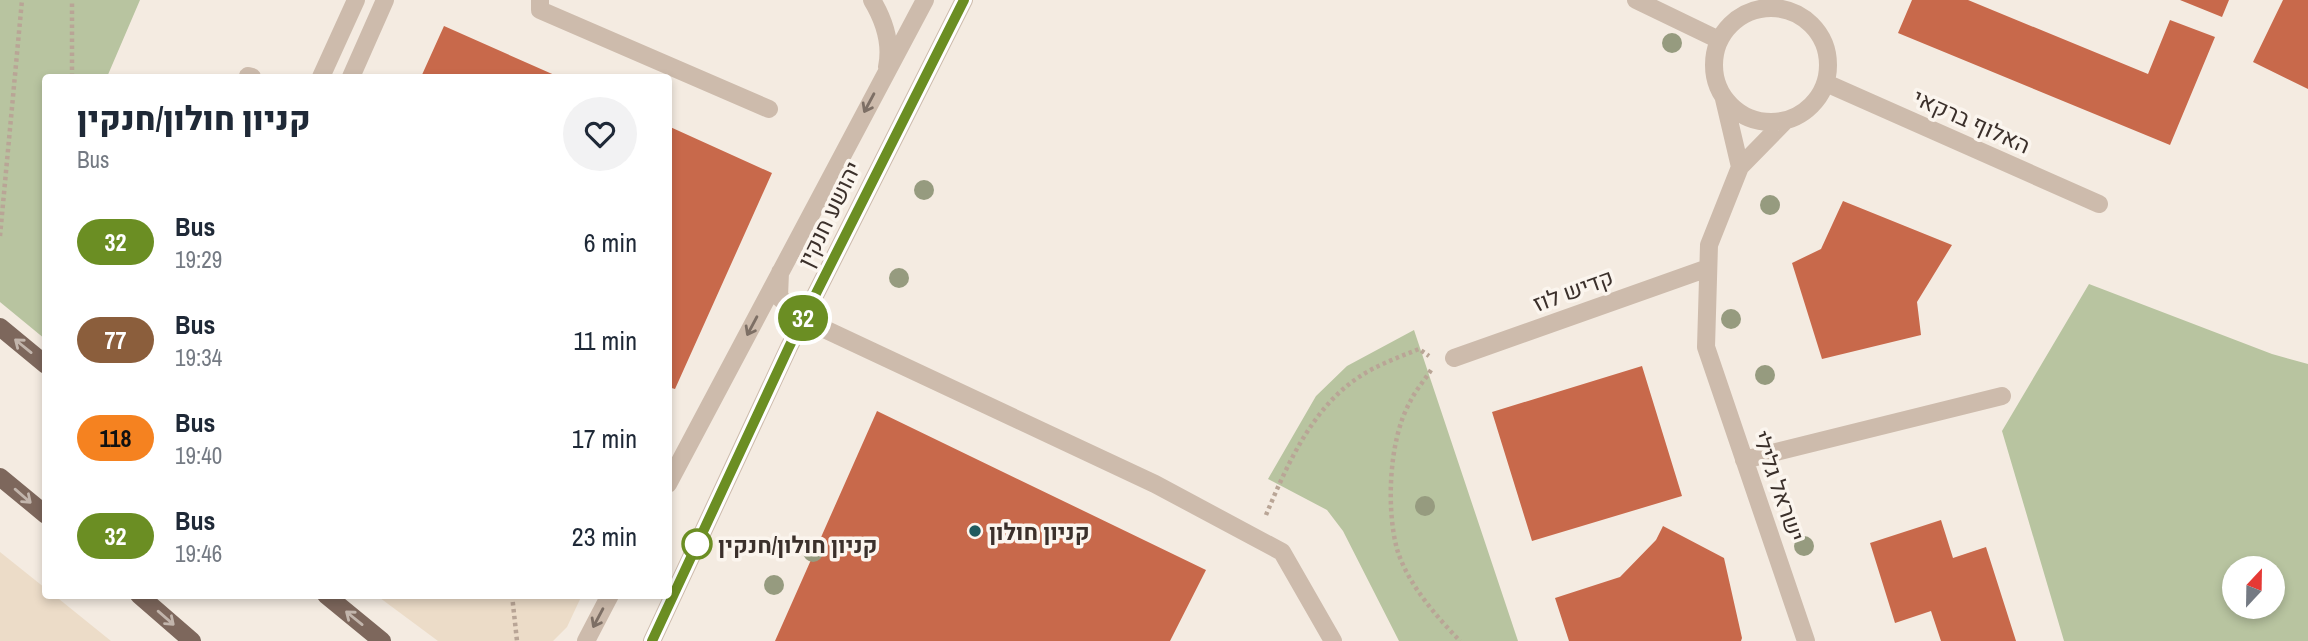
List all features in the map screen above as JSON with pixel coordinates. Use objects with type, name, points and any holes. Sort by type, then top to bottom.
[{"type":"main road","points":[[0,327],[42,362]]},
{"type":"main road","points":[[0,477],[42,513]]},
{"type":"main road","points":[[144,599],[192,641]]},
{"type":"main road","points":[[331,599],[380,639]]},
{"type":"street","points":[[322,74],[356,0]]},
{"type":"street","points":[[352,74],[384,0]]},
{"type":"street","points":[[540,0],[540,10],[769,109]]},
{"type":"street","points":[[872,0],[883,20],[886,33],[886,72]]},
{"type":"street","name":"יהושע חנקין","points":[[672,476],[925,0]]},
{"type":"street","name":"יהושע חנקין","points":[[672,598],[789,347],[964,0]]},
{"type":"street","points":[[1636,0],[1719,40]]},
{"type":"street","points":[[1708,268],[1709,245],[1740,167],[1786,120],[1804,111],[1818,97],[1826,83],[1829,64],[1824,44],[1798,7],[1756,10],[1738,18],[1719,40],[1714,59],[1716,79],[1724,97],[1740,167]]},
{"type":"street","name":"האלוף ברקאי","points":[[1826,83],[2099,204]]},
{"type":"street","points":[[1724,97],[1747,117],[1766,122],[1786,120]]},
{"type":"street","name":"ישראל גלילי","points":[[1708,268],[1706,347],[1807,641]]},
{"type":"street","name":"קדיש לוז","points":[[1454,358],[1708,268]]},
{"type":"street","points":[[780,272],[779,297],[803,319],[1155,484],[1282,552],[1333,641]]},
{"type":"street","points":[[819,289],[823,312],[836,335]]},
{"type":"street","points":[[789,347],[812,337],[836,335]]},
{"type":"street","points":[[1744,460],[2002,396]]},
{"type":"street","points":[[586,641],[608,599]]},
{"type":"street","name":"יהושע חנקין","points":[[652,641],[672,599]]},
{"type":"path","points":[[0,236],[22,0]]},
{"type":"path","points":[[72,0],[72,74]]},
{"type":"path","points":[[1256,538],[1284,472],[1329,402],[1360,376],[1419,349],[1437,361],[1409,402],[1400,429],[1393,463],[1391,503],[1397,549],[1412,581],[1441,621],[1460,641]]},
{"type":"path","points":[[512,599],[517,641]]},
{"type":"green space","points":[[0,0],[140,0],[108,74],[42,74],[42,337],[0,302]]},
{"type":"green space","points":[[2089,284],[2272,354],[2308,364],[2308,641],[2064,641],[2002,431]]},
{"type":"green space","points":[[1414,330],[1518,641],[1399,641],[1343,531],[1327,510],[1268,479],[1316,396],[1347,366]]},
{"type":"shaded area","points":[[0,552],[42,586],[42,599],[59,599],[111,641],[0,641]]},
{"type":"shaded area","points":[[381,599],[580,599],[567,627],[553,641],[438,641]]},
{"type":"building","points":[[1912,0],[1968,0],[2148,74],[2170,20],[2215,37],[2170,145],[1898,33]]},
{"type":"building","points":[[2180,0],[2229,0],[2222,17]]},
{"type":"building","points":[[2283,0],[2308,0],[2308,89],[2253,62]]},
{"type":"building","points":[[444,26],[552,74],[422,74]]},
{"type":"building","points":[[672,128],[772,173],[675,389],[672,388]]},
{"type":"building","points":[[1843,201],[1952,245],[1917,302],[1921,335],[1822,359],[1792,263],[1821,249]]},
{"type":"building","points":[[1642,366],[1682,496],[1532,541],[1492,412]]},
{"type":"building","name":"קניון חולון","points":[[877,411],[1206,570],[1170,641],[775,641]]},
{"type":"building","points":[[1941,520],[1953,558],[1986,547],[2016,641],[1941,641],[1931,611],[1895,623],[1870,543]]},
{"type":"building","points":[[1663,526],[1724,558],[1741,641],[1569,641],[1555,598],[1620,577],[1656,540]]},
{"type":"bus line","name":"32","points":[[672,598],[789,347],[964,0]]},
{"type":"bus line","name":"32","points":[[652,641],[672,599]]},
{"type":"place","name":"קניון חולון","points":[[975,531]]},
{"type":"place","name":"קניון חולון/חנקין","points":[[697,544]]}]
